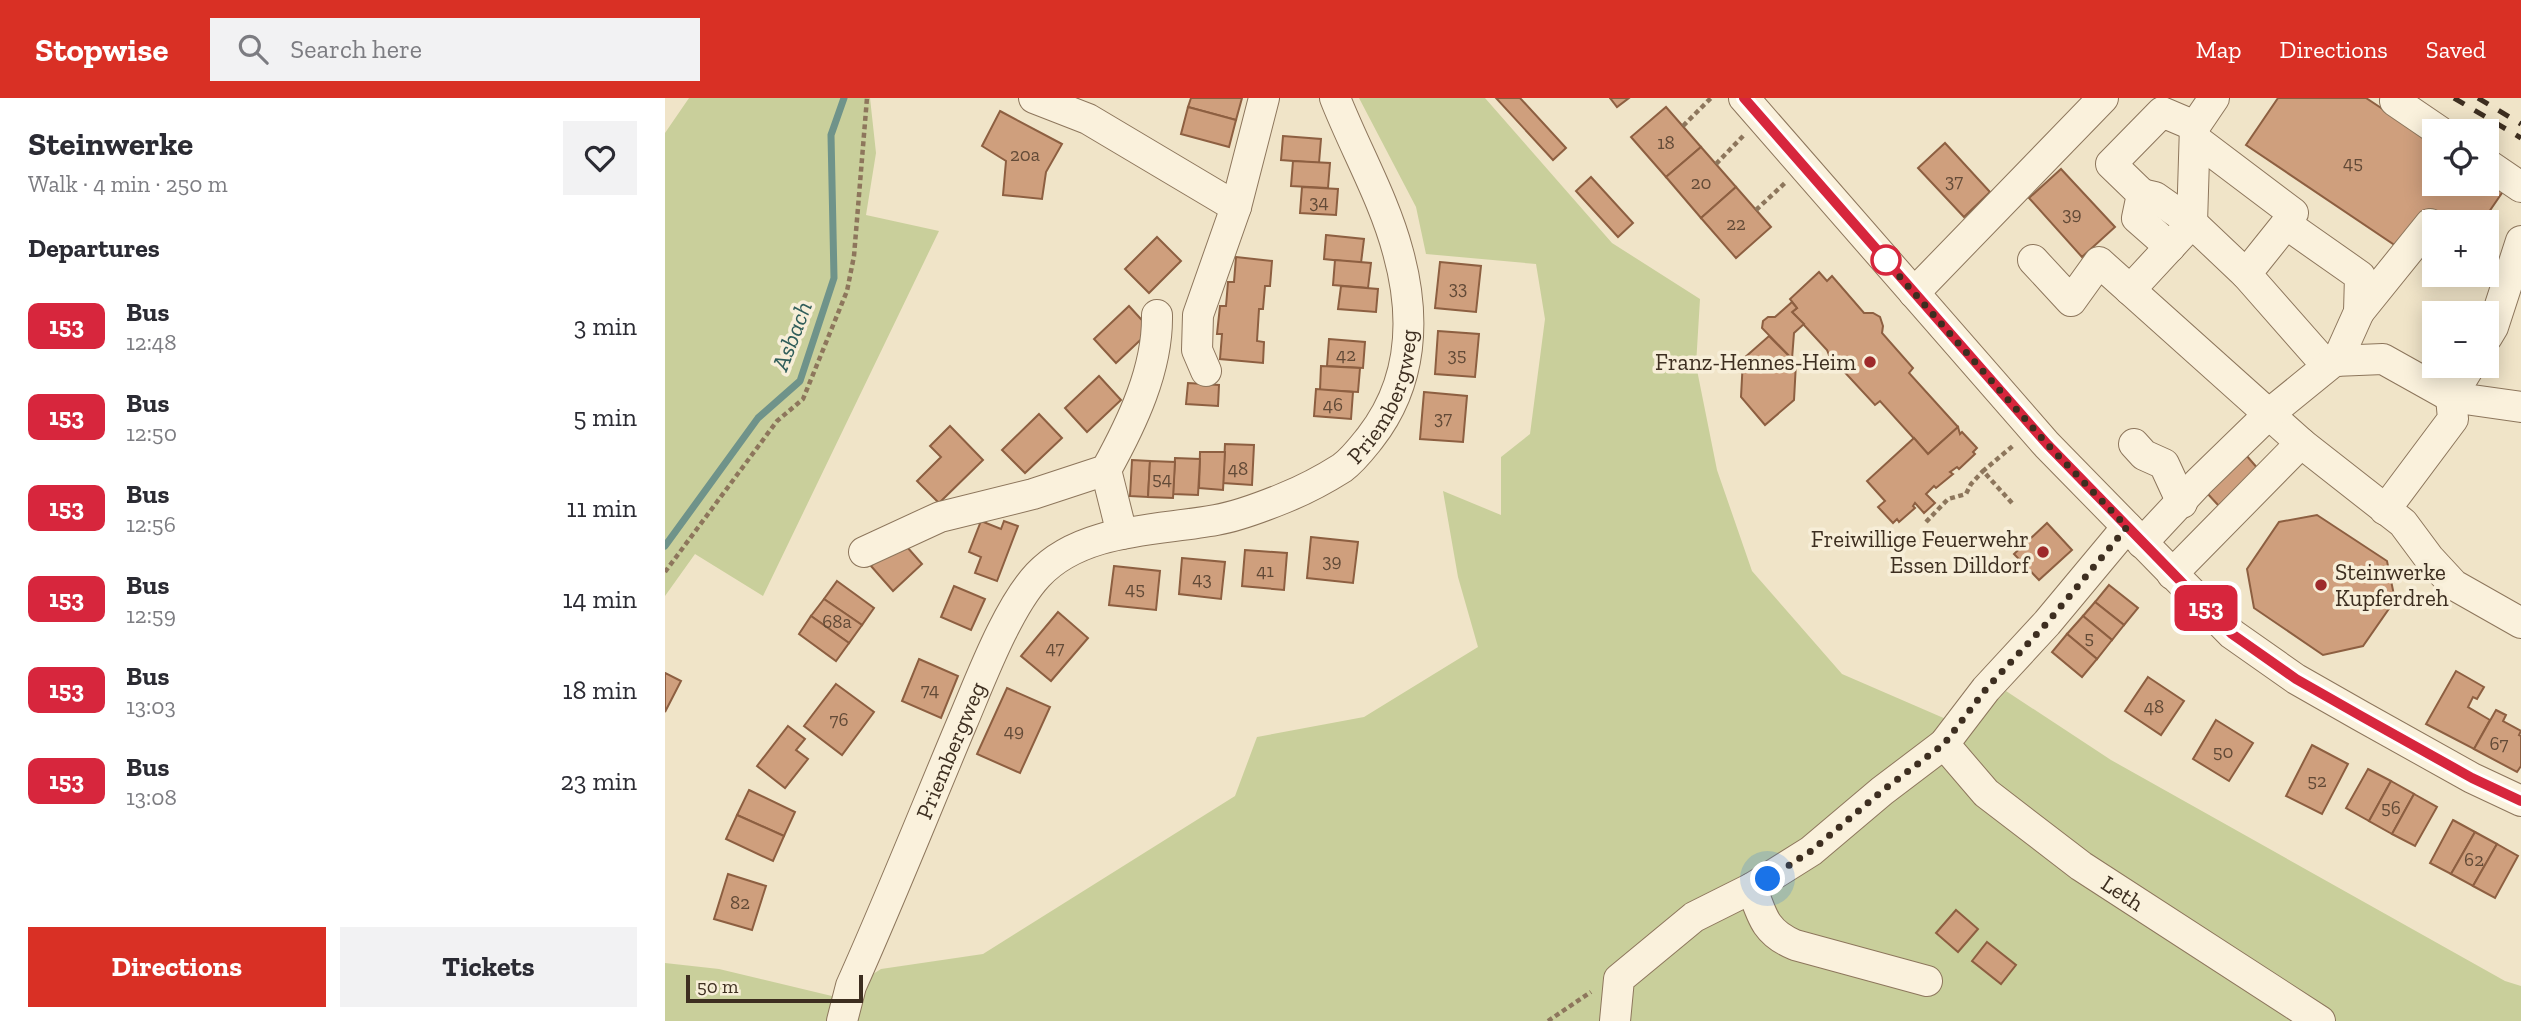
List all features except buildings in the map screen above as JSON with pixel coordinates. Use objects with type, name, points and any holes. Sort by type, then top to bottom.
[{"type":"street","points":[[1034,98],[1088,119],[1236,207]]},
{"type":"street","points":[[1206,371],[1197,350],[1198,315],[1236,207],[1264,98]]},
{"type":"street","name":"Priembergweg","points":[[842,1021],[851,986],[998,642],[1025,592],[1038,575],[1078,548],[1122,534],[1218,520],[1265,506],[1305,489],[1345,466],[1379,426],[1393,402],[1408,350],[1410,320],[1404,278],[1389,226],[1335,98]]},
{"type":"street","points":[[1914,293],[2103,98]]},
{"type":"street","points":[[2130,290],[2192,223],[2195,132],[2214,98]]},
{"type":"street","points":[[2395,101],[2422,119]]},
{"type":"street","points":[[1753,108],[2033,428],[2232,634],[2296,679],[2472,778],[2521,801]]},
{"type":"street","points":[[2246,274],[2293,213],[2195,132],[2162,111],[2111,164],[2142,194],[2155,197],[2192,223],[2246,274],[2332,363]]},
{"type":"street","points":[[2499,172],[2521,187]]},
{"type":"street","points":[[2142,194],[2137,218],[2170,247]]},
{"type":"street","points":[[2286,224],[2360,276],[2359,312]]},
{"type":"street","points":[[1615,1021],[1619,979],[1694,917],[1752,888],[1811,851],[1948,739],[1986,689],[2135,535],[2182,503],[2199,482],[2269,414],[2332,363],[2359,312],[2422,234]]},
{"type":"street","points":[[2499,309],[2521,241]]},
{"type":"street","points":[[2033,260],[2071,301],[2099,262],[2301,443],[2403,523],[2429,558],[2454,585],[2521,623]]},
{"type":"street","points":[[1122,534],[1107,470],[1132,421],[1145,383],[1156,346],[1157,316]]},
{"type":"street","points":[[2332,363],[2382,359],[2451,397],[2521,407]]},
{"type":"street","points":[[2385,510],[2453,419],[2451,397],[2463,378]]},
{"type":"street","points":[[2172,574],[2301,443]]},
{"type":"street","points":[[2134,444],[2144,456],[2164,464],[2182,503]]},
{"type":"street","points":[[864,552],[940,517],[1033,494],[1107,470]]},
{"type":"street","name":"Leth","points":[[1948,739],[1986,793],[2070,858],[2320,1021]]},
{"type":"street","points":[[1752,888],[1767,926],[1779,939],[1927,981]]},
{"type":"path","points":[[665,572],[777,421],[803,399],[847,291],[854,256],[867,98]]},
{"type":"path","points":[[1683,126],[1711,98]]},
{"type":"path","points":[[1716,164],[1753,108]]},
{"type":"path","points":[[1756,210],[1803,165]]},
{"type":"path","points":[[1926,522],[1948,499],[1966,494],[1983,471],[2033,428]]},
{"type":"path","points":[[1983,471],[2012,503]]},
{"type":"path","points":[[1548,1021],[1602,984],[1619,979]]},
{"type":"green space","points":[[689,98],[870,98],[876,153],[866,215],[939,231],[763,596],[695,554],[665,596],[665,133]]},
{"type":"green space","points":[[1359,98],[1485,98],[1612,243],[1700,299],[1696,365],[1717,470],[1752,571],[1842,674],[1969,729],[2006,691],[2111,760],[2505,981],[2521,986],[2521,1021],[665,1021],[665,963],[719,969],[836,997],[881,969],[983,954],[1235,796],[1257,737],[1364,717],[1478,647],[1458,577],[1443,491],[1501,515],[1501,457],[1530,434],[1545,319],[1536,264],[1426,254],[1416,207]]},
{"type":"waterway","name":"Asbach","points":[[665,546],[758,418],[800,381],[834,278],[831,135],[844,98]]},
{"type":"railway","points":[[2454,98],[2521,138]]},
{"type":"railway","points":[[2478,98],[2521,124]]},
{"type":"bus line","name":"153","points":[[1744,98],[2047,444],[2232,634],[2296,679],[2472,778],[2521,801]]},
{"type":"place","name":"Franz-Hennes-Heim","points":[[1870,362]]},
{"type":"place","name":"Freiwillige Feuerwehr Essen Dilldorf","points":[[2043,552]]},
{"type":"place","name":"Steinwerke Kupferdreh","points":[[2321,585]]},
{"type":"route","points":[[1768,879],[1811,851],[1882,791],[1944,744],[1986,689],[2047,623],[2127,527],[2047,444],[1879,253],[1886,260]]}]
